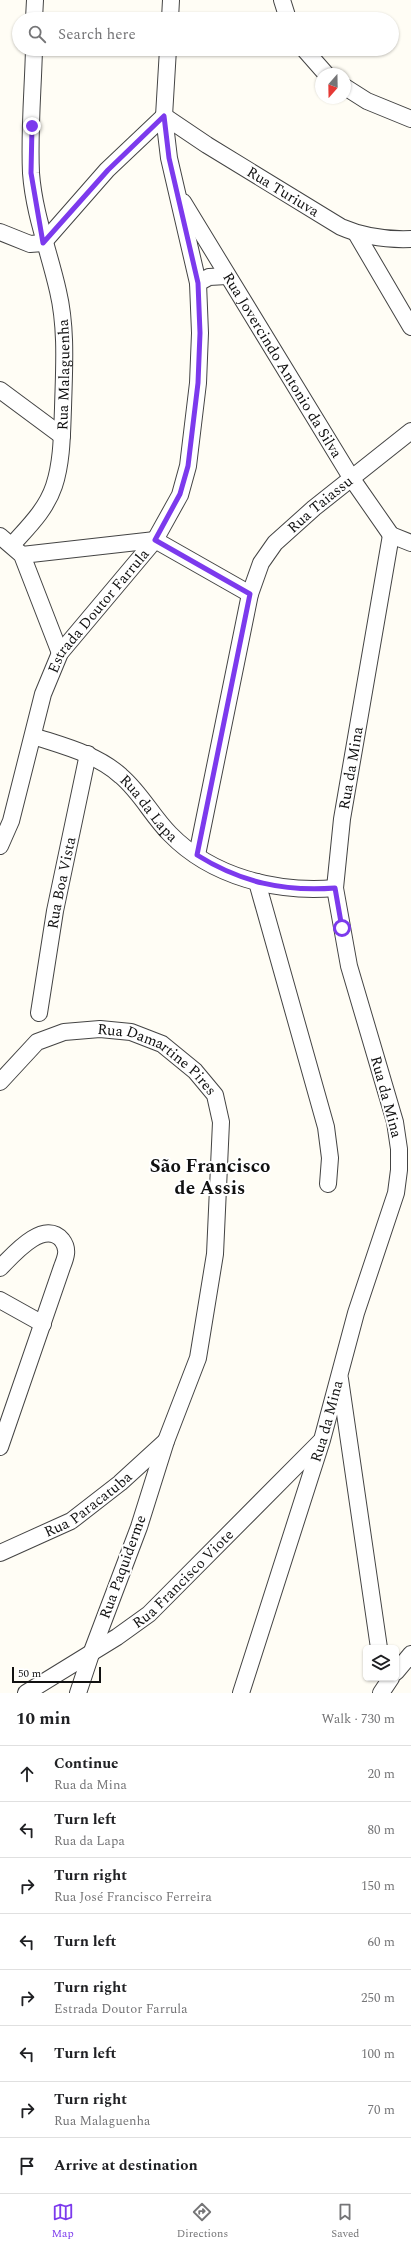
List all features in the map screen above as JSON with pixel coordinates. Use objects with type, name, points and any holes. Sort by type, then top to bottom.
[{"type":"street","points":[[34,12],[35,0]]},
{"type":"street","points":[[170,12],[171,0]]},
{"type":"street","points":[[282,0],[286,12]]},
{"type":"street","name":"Rua Malaguenha","points":[[12,546],[32,524],[48,499],[58,472],[62,436],[64,368],[63,320],[58,291],[43,243],[31,173],[34,56]]},
{"type":"street","name":"Estrada Doutor Farrula","points":[[0,846],[11,821],[43,694],[60,653],[155,540],[180,494],[188,466],[198,383],[200,333],[198,283],[169,158],[164,116],[168,56]]},
{"type":"street","points":[[310,56],[321,68]]},
{"type":"street","points":[[351,91],[367,101],[411,119]]},
{"type":"street","points":[[0,232],[30,244],[43,243],[108,170],[164,116]]},
{"type":"street","name":"Rua Turiuva","points":[[164,116],[227,157],[341,227],[357,235],[376,238],[411,239]]},
{"type":"street","name":"Rua Jovercindo Antonio da Silva","points":[[177,192],[202,230],[227,276],[352,479],[391,535]]},
{"type":"street","points":[[357,235],[411,327]]},
{"type":"street","points":[[198,283],[209,277],[227,276]]},
{"type":"street","points":[[0,390],[62,436]]},
{"type":"street","name":"Rua Taiassu","points":[[197,855],[250,594],[261,563],[275,544],[314,508],[411,431]]},
{"type":"street","points":[[391,535],[411,543]]},
{"type":"street","name":"Rua da Mina","points":[[241,1693],[322,1440],[339,1372],[396,1193],[399,1170],[405,1144],[395,1122],[349,966],[335,888],[342,819],[391,535]]},
{"type":"street","points":[[60,653],[12,546],[155,540],[250,594]]},
{"type":"street","name":"Rua da Lapa","points":[[33,736],[88,754],[121,775],[142,797],[169,834],[197,855],[218,868],[257,882],[306,890],[335,888]]},
{"type":"street","name":"Rua Boa Vista","points":[[39,1013],[55,911],[88,754]]},
{"type":"street","points":[[257,882],[326,1127],[330,1158],[328,1184]]},
{"type":"street","name":"Rua Damartine Pires","points":[[0,1082],[37,1042],[64,1032],[100,1029],[131,1032],[162,1044],[196,1071],[215,1094],[221,1122],[215,1254],[198,1358],[166,1441]]},
{"type":"street","points":[[0,1268],[20,1248],[42,1234],[52,1234],[62,1240],[65,1246],[66,1257],[0,1447]]},
{"type":"street","points":[[0,1300],[43,1324]]},
{"type":"street","points":[[339,1372],[378,1645]]},
{"type":"street","name":"Rua Francisco Viote","points":[[26,1693],[118,1637],[149,1614],[322,1440]]},
{"type":"street","name":"Rua Paracatuba","points":[[0,1553],[71,1521],[120,1483],[166,1441]]},
{"type":"street","name":"Rua Paquiderme","points":[[78,1693],[91,1654],[139,1527],[166,1441]]},
{"type":"street","points":[[399,1668],[411,1654]]},
{"type":"district","name":"São Francisco de Assis","points":[[210,1177]]},
{"type":"route","points":[[32,126],[31,173],[43,243],[108,170],[164,116],[169,158],[198,283],[200,333],[198,383],[188,466],[180,494],[155,540],[250,594],[197,855],[218,868],[257,882],[306,890],[335,888],[342,928]]}]
